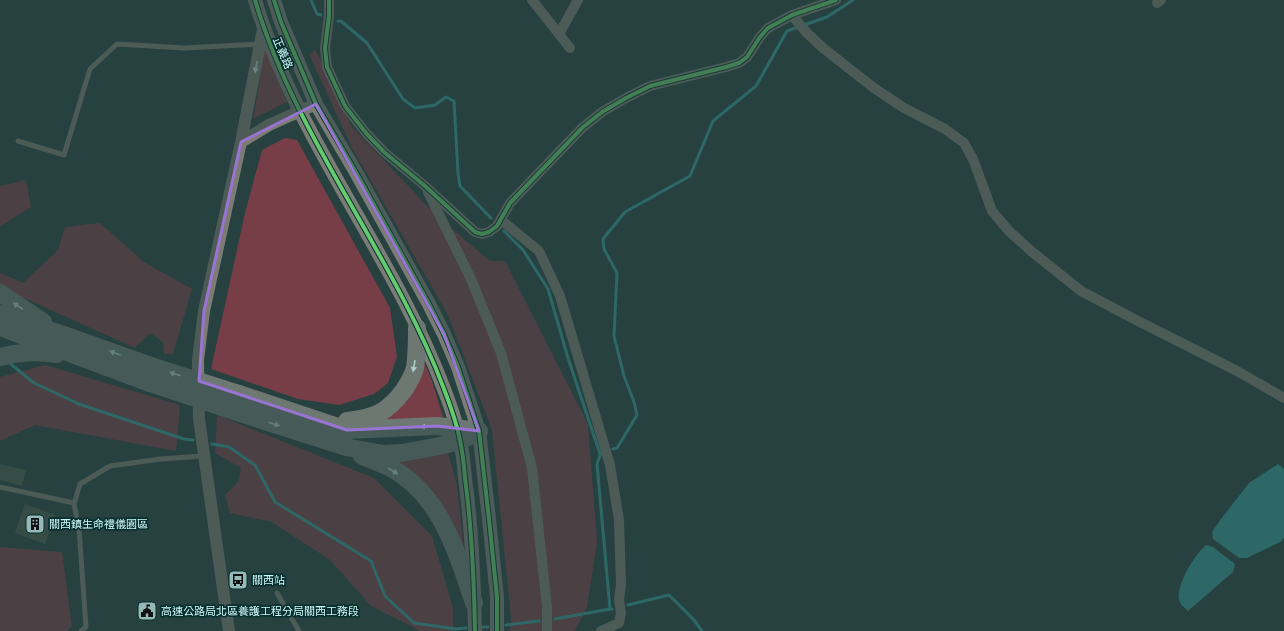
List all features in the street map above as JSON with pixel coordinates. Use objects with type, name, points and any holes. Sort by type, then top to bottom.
[{"type":"highway","points":[[0,292],[61,334]]},
{"type":"highway","points":[[0,314],[61,334],[151,375]]},
{"type":"highway","points":[[0,327],[81,358]]},
{"type":"highway","points":[[324,424],[365,419],[385,411],[396,401],[407,386],[414,369],[417,328]]},
{"type":"highway","points":[[0,357],[22,353],[48,352],[81,358],[151,375],[238,403],[347,430],[437,426],[459,435]]},
{"type":"highway","points":[[238,403],[346,447],[391,469],[414,485],[434,507],[447,530],[474,603]]},
{"type":"highway","points":[[346,447],[383,454],[402,453],[459,435],[479,431]]},
{"type":"main road","name":"正義路","points":[[255,0],[264,29],[299,111],[382,260],[417,328],[444,388],[459,435],[471,534],[474,631]]},
{"type":"main road","name":"正義路","points":[[274,0],[284,28],[316,104],[395,242],[444,334],[458,367],[479,431],[490,519],[497,597],[497,631]]},
{"type":"street","points":[[329,0],[330,16],[325,48],[327,67],[345,106],[384,152],[425,186],[475,232],[482,234],[489,232],[497,226],[510,204],[582,128],[602,112],[650,86],[726,68],[739,63],[747,57],[760,37],[768,28],[836,0]]},
{"type":"street","points":[[532,0],[570,48]]},
{"type":"street","points":[[559,34],[578,0]]},
{"type":"street","points":[[794,18],[806,32],[874,88],[904,108],[945,130],[964,143],[973,159],[992,211],[1009,231],[1031,252],[1081,291],[1138,322],[1237,371],[1284,398]]},
{"type":"street","points":[[229,631],[199,419],[198,360],[204,311],[264,29]]},
{"type":"street","points":[[241,142],[269,125],[316,104]]},
{"type":"street","points":[[425,186],[471,279],[501,353],[532,468],[548,607],[547,631]]},
{"type":"street","points":[[500,220],[539,251],[560,296],[610,465],[619,520],[621,585],[619,600],[621,613],[619,623],[601,631]]},
{"type":"lane","points":[[18,141],[64,155],[90,69],[117,44],[184,48],[260,44]]},
{"type":"lane","points":[[81,631],[86,627],[79,529],[74,502],[80,484],[110,466],[161,459],[204,456]]},
{"type":"lane","points":[[0,487],[74,502]]},
{"type":"lane","points":[[277,593],[299,631]]},
{"type":"highlighted area","points":[[316,104],[444,334],[479,431],[437,426],[347,430],[199,381],[204,311],[241,142]]},
{"type":"shaded area","points":[[265,48],[287,102],[253,119]]},
{"type":"shaded area","points":[[315,49],[352,127],[436,215],[490,261],[505,261],[588,424],[597,542],[587,607],[575,631],[510,631],[511,618],[492,430],[448,315],[352,148],[310,56]]},
{"type":"shaded area","points":[[285,138],[297,140],[390,308],[397,357],[388,383],[374,394],[339,405],[298,399],[211,369],[245,213],[262,150]]},
{"type":"shaded area","points":[[26,180],[31,207],[0,227],[0,186]]},
{"type":"shaded area","points":[[100,223],[144,262],[192,289],[173,354],[164,354],[163,342],[150,333],[135,348],[0,287],[0,273],[23,283],[58,250],[65,227]]},
{"type":"shaded area","points":[[424,363],[431,378],[444,420],[359,426],[384,418],[406,402],[418,383]]},
{"type":"shaded area","points":[[45,365],[180,405],[176,451],[35,425],[0,441],[0,377]]},
{"type":"shaded area","points":[[217,415],[374,478],[432,536],[453,608],[453,631],[417,631],[415,628],[371,606],[330,560],[272,522],[230,513],[225,495],[238,482],[241,468],[215,453]]},
{"type":"shaded area","points":[[447,449],[457,485],[464,547],[455,530],[391,459]]},
{"type":"shaded area","points":[[0,547],[62,552],[72,627],[67,631],[0,631]]},
{"type":"water","points":[[1278,464],[1284,469],[1284,538],[1280,542],[1247,558],[1239,558],[1213,539],[1212,532],[1249,483]]},
{"type":"water","points":[[1206,545],[1213,547],[1235,564],[1233,572],[1188,611],[1179,600],[1180,586],[1192,562]]},
{"type":"building","points":[[0,464],[26,470],[22,486],[0,480]]},
{"type":"building","name":"關西鎮生命禮儀園區","points":[[25,504],[55,515],[45,544],[15,533]]},
{"type":"waterway","points":[[311,0],[317,14],[321,15]]},
{"type":"waterway","points":[[613,449],[617,448],[637,415],[634,402],[624,376],[614,336],[617,273],[604,249],[603,239],[625,212],[690,176],[713,121],[756,86],[787,31],[827,17],[853,0]]},
{"type":"waterway","points":[[338,21],[341,21],[367,43],[403,99],[415,108],[435,105],[446,97],[454,101],[460,186],[491,218]]},
{"type":"waterway","points":[[504,231],[523,250],[548,289],[568,358],[600,454]]},
{"type":"waterway","points":[[7,361],[34,383],[79,404],[184,439],[193,440]]},
{"type":"waterway","points":[[212,444],[229,447],[255,465],[275,502],[371,561],[385,596],[414,623],[456,629],[466,628]]},
{"type":"waterway","points":[[601,453],[597,464],[610,609],[612,609]]},
{"type":"waterway","points":[[628,605],[669,595],[694,620],[702,631]]},
{"type":"waterway","points":[[555,619],[610,609]]},
{"type":"waterway","points":[[506,625],[539,621]]},
{"type":"waterway","points":[[483,627],[488,627]]},
{"type":"cycle path","points":[[255,0],[273,51],[295,100],[319,148],[399,290],[423,339],[451,408],[462,450],[472,554],[475,631]]},
{"type":"cycle path","points":[[274,0],[281,22],[316,104],[357,174],[429,304],[458,367],[479,431],[497,597],[497,631]]},
{"type":"cycle path","points":[[329,0],[329,16],[325,48],[327,67],[345,106],[366,133],[384,152],[425,186],[475,232],[482,234],[489,232],[497,226],[510,203],[582,128],[602,112],[650,86],[739,63],[747,57],[760,37],[768,28],[792,15],[836,0]]},
{"type":"place","name":"關西鎮生命禮儀園區","points":[[35,524]]},
{"type":"place","name":"關西站","points":[[238,580]]},
{"type":"place","name":"高速公路局北區養護工程分局關西工務段","points":[[147,611]]}]
